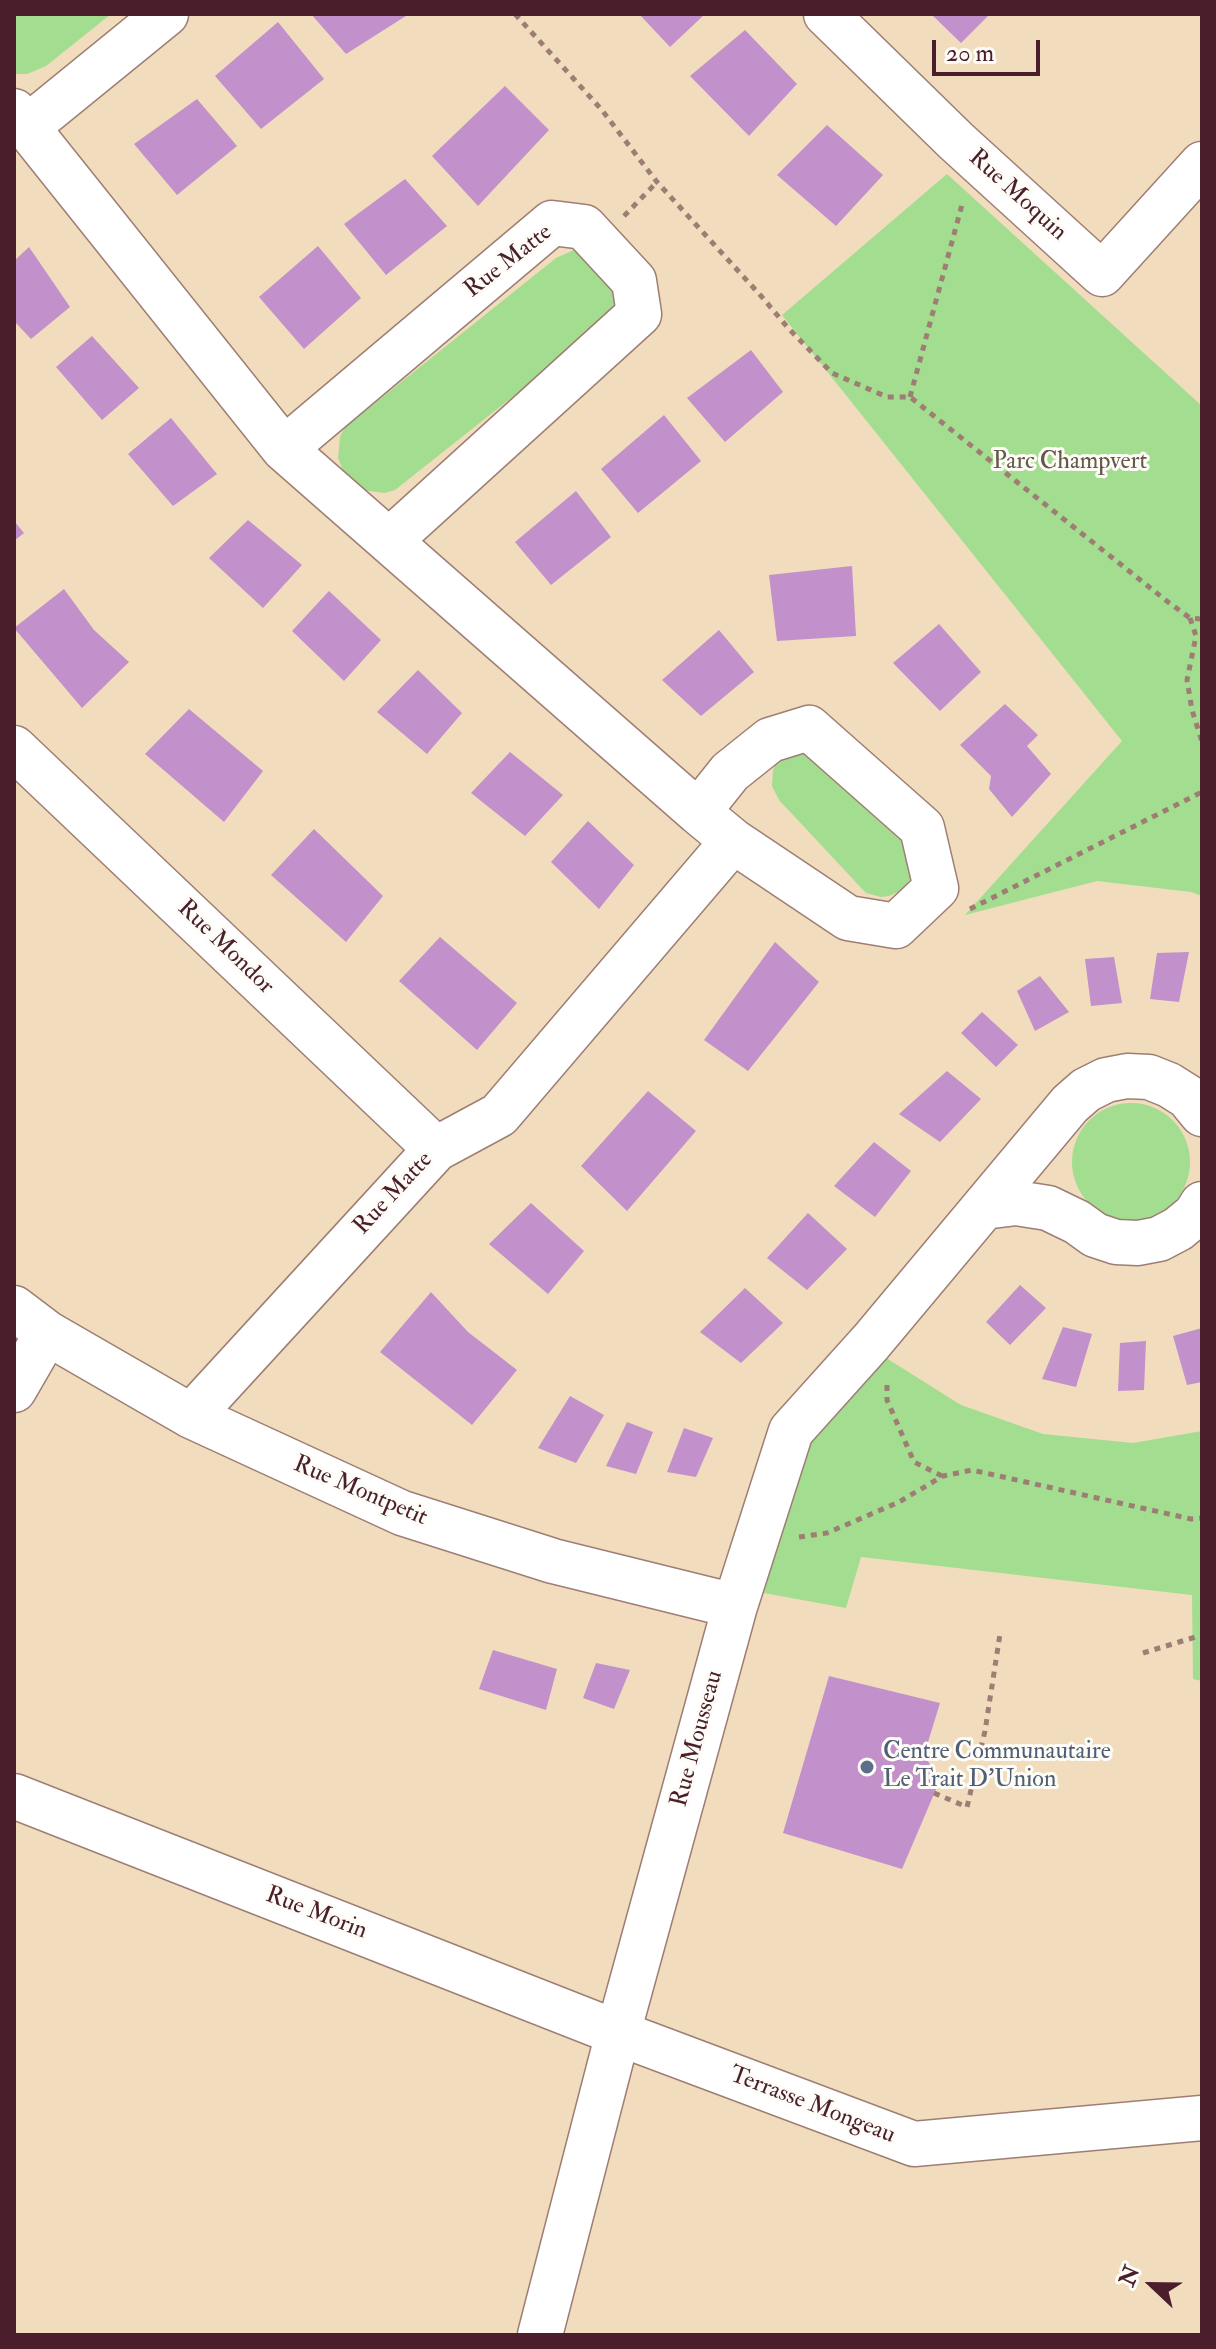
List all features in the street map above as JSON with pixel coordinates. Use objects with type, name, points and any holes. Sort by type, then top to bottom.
[{"type":"street","points":[[166,14],[20,120],[284,449],[698,812],[733,841],[848,918],[896,926],[936,888],[922,828],[809,728],[770,740],[730,772],[698,812]]},
{"type":"street","name":"Rue Moquin","points":[[826,14],[975,159],[1102,274],[1202,164]]},
{"type":"street","name":"Rue Matte","points":[[284,449],[552,223],[584,227],[634,281],[639,314],[389,541]]},
{"type":"street","name":"Rue Mondor","points":[[14,748],[436,1149]]},
{"type":"street","name":"Rue Matte","points":[[191,1416],[436,1149],[499,1115],[733,841]]},
{"type":"street","name":"Rue Mousseau","points":[[540,2335],[618,2033],[735,1606],[791,1431],[883,1327],[1070,1104],[1086,1090],[1106,1080],[1127,1076],[1149,1077],[1188,1097],[1202,1114]]},
{"type":"street","points":[[984,1207],[1016,1203],[1048,1208],[1095,1235],[1116,1242],[1138,1243],[1159,1239],[1178,1229],[1195,1215],[1202,1204]]},
{"type":"street","points":[[14,1390],[31,1320]]},
{"type":"street","name":"Rue Montpetit","points":[[31,1320],[191,1416],[402,1513],[553,1561],[735,1606]]},
{"type":"street","name":"Rue Morin","points":[[14,1796],[618,2033]]},
{"type":"street","name":"Terrasse Mongeau","points":[[618,2033],[914,2144],[1202,2118]]},
{"type":"path","points":[[515,14],[601,109],[657,182],[832,373],[887,397],[910,397],[1190,618],[1196,636],[1187,680],[1202,742]]},
{"type":"path","points":[[910,397],[975,159]]},
{"type":"path","points":[[1190,618],[1202,619]]},
{"type":"path","points":[[918,905],[952,919],[1202,792]]},
{"type":"path","points":[[883,1327],[887,1400],[914,1462],[943,1476]]},
{"type":"path","points":[[755,1543],[827,1533],[899,1502],[943,1476],[972,1470],[1191,1519],[1202,1518]]},
{"type":"path","points":[[934,1793],[967,1807],[985,1731],[1000,1634]]},
{"type":"path","points":[[1143,1653],[1202,1635]]},
{"type":"green space","points":[[14,14],[111,14],[46,66],[27,74],[14,74]]},
{"type":"green space","name":"Parc Champvert","points":[[947,174],[1202,406],[1202,896],[1191,892],[1097,881],[965,915],[1122,741],[782,315]]},
{"type":"green space","points":[[576,249],[623,294],[607,322],[395,490],[385,493],[363,490],[346,478],[338,458],[340,437],[345,427],[556,258]]},
{"type":"green space","points":[[795,749],[825,758],[905,845],[912,876],[904,889],[881,897],[866,893],[779,800],[772,786],[773,770],[776,762]]},
{"type":"green space","points":[[1131,1103],[1154,1108],[1173,1120],[1185,1139],[1190,1162],[1185,1185],[1173,1204],[1154,1216],[1131,1221],[1108,1216],[1089,1204],[1077,1185],[1072,1162],[1077,1139],[1089,1120],[1108,1108]]},
{"type":"green space","points":[[875,1351],[961,1405],[1043,1434],[1133,1443],[1202,1431],[1202,1681],[1193,1679],[1192,1595],[861,1557],[846,1608],[764,1593],[801,1436]]},
{"type":"building","points":[[311,14],[409,14],[346,54]]},
{"type":"building","points":[[639,14],[705,14],[670,47]]},
{"type":"building","points":[[931,14],[990,14],[961,43]]},
{"type":"building","points":[[278,22],[324,79],[261,129],[215,76]]},
{"type":"building","points":[[745,30],[797,84],[749,136],[690,76]]},
{"type":"building","points":[[505,86],[549,130],[478,206],[432,156]]},
{"type":"building","points":[[197,99],[237,146],[177,195],[134,144]]},
{"type":"building","points":[[827,125],[883,175],[836,226],[777,175]]},
{"type":"building","points":[[405,179],[447,226],[386,275],[344,224]]},
{"type":"building","points":[[318,246],[361,298],[304,349],[259,297]]},
{"type":"building","points":[[29,247],[70,307],[31,339],[14,321],[14,261]]},
{"type":"building","points":[[92,336],[139,388],[102,420],[56,367]]},
{"type":"building","points":[[751,350],[783,392],[725,442],[687,398]]},
{"type":"building","points":[[664,415],[701,461],[638,513],[601,469]]},
{"type":"building","points":[[171,418],[217,474],[173,506],[128,454]]},
{"type":"building","points":[[576,491],[611,537],[551,585],[515,542]]},
{"type":"building","points":[[248,520],[302,565],[263,608],[209,558]]},
{"type":"building","points":[[14,521],[24,533],[14,541]]},
{"type":"building","points":[[852,566],[856,636],[777,641],[769,575]]},
{"type":"building","points":[[64,589],[94,630],[129,662],[82,708],[14,628]]},
{"type":"building","points":[[329,591],[381,640],[344,681],[292,631]]},
{"type":"building","points":[[939,624],[981,672],[940,711],[893,663]]},
{"type":"building","points":[[719,630],[754,672],[701,716],[662,680]]},
{"type":"building","points":[[418,670],[462,713],[427,754],[377,712]]},
{"type":"building","points":[[1005,704],[1038,735],[1027,746],[1051,774],[1012,817],[989,789],[991,776],[960,745]]},
{"type":"building","points":[[189,709],[263,771],[224,822],[145,754]]},
{"type":"building","points":[[510,752],[563,795],[525,836],[471,793]]},
{"type":"building","points":[[588,821],[634,865],[599,909],[551,862]]},
{"type":"building","points":[[314,829],[383,896],[346,942],[271,875]]},
{"type":"building","points":[[440,937],[517,1003],[477,1050],[399,981]]},
{"type":"building","points":[[775,942],[819,982],[748,1071],[704,1040]]},
{"type":"building","points":[[1189,952],[1179,1002],[1150,999],[1157,953]]},
{"type":"building","points":[[1114,957],[1122,1003],[1091,1006],[1085,959]]},
{"type":"building","points":[[1040,976],[1069,1012],[1035,1031],[1017,991]]},
{"type":"building","points":[[982,1012],[1018,1045],[996,1067],[961,1033]]},
{"type":"building","points":[[947,1071],[981,1099],[940,1142],[899,1114]]},
{"type":"building","points":[[648,1091],[696,1131],[627,1211],[581,1166]]},
{"type":"building","points":[[874,1142],[911,1171],[875,1217],[834,1186]]},
{"type":"building","points":[[531,1203],[584,1251],[548,1294],[489,1244]]},
{"type":"building","points":[[808,1213],[847,1249],[807,1290],[767,1258]]},
{"type":"building","points":[[1020,1285],[1046,1308],[1010,1345],[986,1322]]},
{"type":"building","points":[[745,1288],[783,1323],[741,1363],[700,1332]]},
{"type":"building","points":[[431,1292],[468,1332],[517,1370],[472,1425],[380,1352]]},
{"type":"building","points":[[1063,1327],[1092,1334],[1076,1387],[1042,1379]]},
{"type":"building","points":[[1202,1328],[1202,1382],[1187,1385],[1173,1336]]},
{"type":"building","points":[[1146,1341],[1144,1390],[1118,1391],[1120,1343]]},
{"type":"building","points":[[570,1396],[604,1415],[576,1463],[538,1448]]},
{"type":"building","points":[[627,1422],[653,1432],[636,1474],[606,1466]]},
{"type":"building","points":[[684,1428],[713,1438],[696,1477],[667,1472]]},
{"type":"building","points":[[493,1650],[557,1669],[546,1710],[479,1689]]},
{"type":"building","points":[[596,1663],[630,1670],[614,1709],[583,1698]]},
{"type":"building","name":"Centre Communautaire Le Trait D'Union","points":[[829,1676],[940,1703],[924,1755],[940,1780],[902,1869],[783,1833]]},
{"type":"place","name":"Centre Communautaire Le Trait D'Union","points":[[867,1767]]}]
